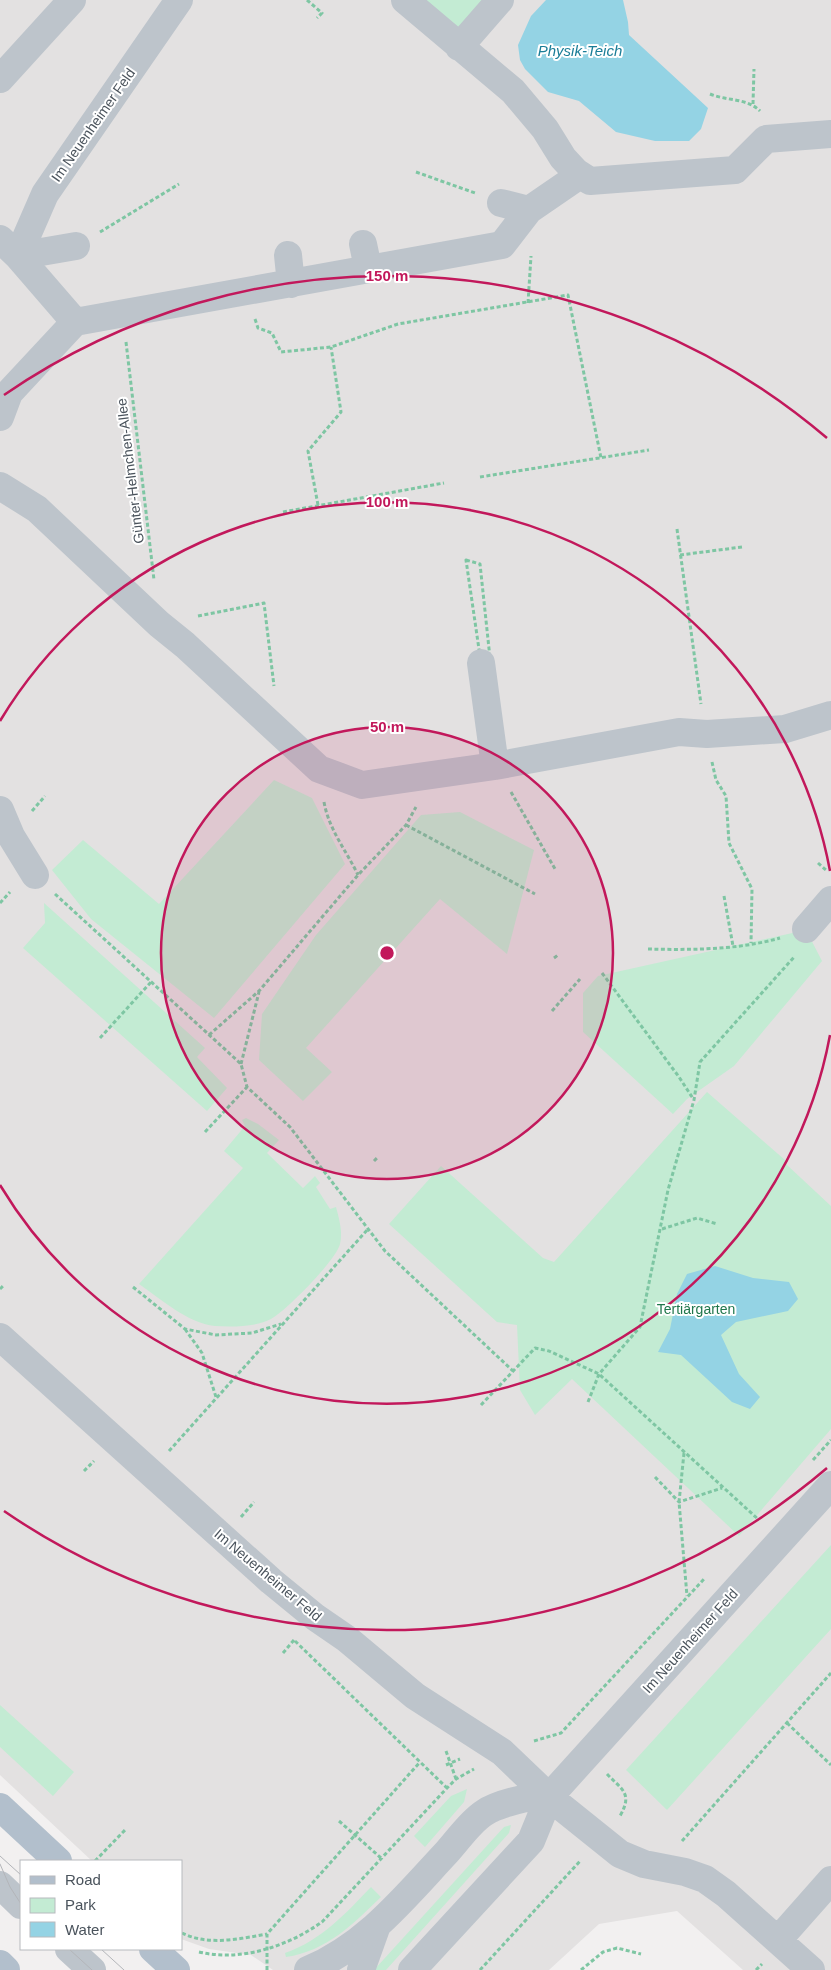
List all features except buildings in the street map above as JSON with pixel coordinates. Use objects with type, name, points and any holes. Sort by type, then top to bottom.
[{"type":"main road","points":[[0,1807],[57,1860]]},
{"type":"main road","points":[[0,1964],[6,1970]]},
{"type":"street","points":[[0,80],[72,0]]},
{"type":"street","points":[[405,0],[513,91],[545,129],[563,158],[580,175],[590,181],[735,170],[766,139],[831,134]]},
{"type":"street","points":[[459,47],[500,0]]},
{"type":"street","name":"Im Neuenheimer Feld","points":[[9,247],[45,194],[184,6]]},
{"type":"street","points":[[0,417],[8,393],[75,322],[291,284],[366,256],[502,245],[529,210],[580,175]]},
{"type":"street","points":[[501,203],[529,210]]},
{"type":"street","points":[[9,247],[76,246]]},
{"type":"street","points":[[9,247],[75,322]]},
{"type":"street","points":[[288,255],[291,284]]},
{"type":"street","points":[[0,486],[37,509],[319,769],[362,785],[495,766],[679,732],[707,734],[786,730],[831,715]]},
{"type":"street","points":[[481,663],[495,766]]},
{"type":"street","points":[[0,810],[10,836],[35,875]]},
{"type":"street","points":[[806,929],[831,900]]},
{"type":"street","name":"Im Neuenheimer Feld","points":[[0,1336],[150,1472],[315,1617],[347,1639],[415,1696],[515,1748],[549,1797],[620,1854],[644,1864],[705,1879],[726,1894],[811,1970]]},
{"type":"street","name":"Im Neuenheimer Feld","points":[[412,1970],[531,1841],[549,1797],[831,1485]]},
{"type":"street","points":[[308,1970],[331,1960],[351,1948],[376,1926],[484,1813],[540,1795],[549,1797]]},
{"type":"street","points":[[778,1940],[831,1880]]},
{"type":"street","points":[[0,1885],[20,1904]]},
{"type":"street","points":[[361,1970],[376,1926]]},
{"type":"street","points":[[70,1950],[92,1970]]},
{"type":"path","points":[[308,0],[322,13],[317,18]]},
{"type":"path","points":[[752,104],[754,69]]},
{"type":"path","points":[[710,94],[722,99],[752,104],[789,136]]},
{"type":"path","points":[[416,172],[501,203]]},
{"type":"path","points":[[76,246],[179,184]]},
{"type":"path","points":[[528,302],[531,249]]},
{"type":"path","points":[[253,313],[258,328],[272,333],[281,352],[331,347],[398,324],[568,295],[601,458]]},
{"type":"path","name":"Günter-Helmchen-Allee","points":[[123,315],[160,624]]},
{"type":"path","points":[[318,506],[308,451],[341,412],[331,347]]},
{"type":"path","points":[[480,477],[648,450]]},
{"type":"path","points":[[283,512],[444,483]]},
{"type":"path","points":[[677,529],[707,734],[716,780],[726,796],[729,843],[752,889],[750,943]]},
{"type":"path","points":[[680,555],[742,547]]},
{"type":"path","points":[[466,560],[480,564],[490,658],[481,663],[469,576],[466,560]]},
{"type":"path","points":[[160,624],[264,603],[279,731]]},
{"type":"path","points":[[495,766],[555,869]]},
{"type":"path","points":[[319,769],[326,814],[336,838],[358,875]]},
{"type":"path","points":[[209,1035],[259,991],[358,875],[406,825],[535,894]]},
{"type":"path","points":[[818,863],[831,874]]},
{"type":"path","points":[[35,875],[241,1064]]},
{"type":"path","points":[[0,903],[10,892]]},
{"type":"path","points":[[724,896],[733,946]]},
{"type":"path","points":[[588,1402],[599,1374],[640,1326],[662,1229],[668,1190],[694,1100],[700,1062],[804,945],[806,929],[777,939],[733,946],[687,950],[648,950]]},
{"type":"path","points":[[554,958],[558,955]]},
{"type":"path","points":[[602,974],[694,1100]]},
{"type":"path","points":[[552,1011],[580,980]]},
{"type":"path","points":[[100,1038],[151,982]]},
{"type":"path","points":[[259,991],[241,1064],[247,1087],[290,1127],[385,1251],[513,1371]]},
{"type":"path","points":[[205,1132],[247,1087]]},
{"type":"path","points":[[374,1161],[378,1158]]},
{"type":"path","points":[[662,1229],[696,1218],[717,1224]]},
{"type":"path","points":[[150,1472],[368,1229]]},
{"type":"path","points":[[0,1289],[4,1285]]},
{"type":"path","points":[[133,1287],[185,1329],[202,1353],[216,1398]]},
{"type":"path","points":[[185,1329],[216,1335],[252,1333],[282,1324]]},
{"type":"path","points":[[481,1405],[535,1348],[548,1351],[599,1374],[760,1521]]},
{"type":"path","points":[[684,1453],[680,1502],[687,1596]]},
{"type":"path","points":[[655,1477],[680,1502]]},
{"type":"path","points":[[680,1502],[723,1488]]},
{"type":"path","points":[[659,1867],[831,1673]]},
{"type":"path","points":[[176,1961],[208,1954],[243,1953],[266,1949],[302,1936],[322,1922],[456,1779],[515,1748],[561,1733],[602,1688]]},
{"type":"path","points":[[787,1723],[831,1765]]},
{"type":"path","points":[[267,1970],[267,1934],[420,1762]]},
{"type":"path","points":[[480,1970],[618,1820],[626,1804],[626,1792],[608,1774]]},
{"type":"path","points":[[339,1821],[381,1858]]},
{"type":"path","points":[[96,1860],[126,1829]]},
{"type":"path","points":[[182,1934],[191,1938],[207,1940],[240,1939],[267,1934]]},
{"type":"path","points":[[581,1970],[603,1952],[617,1948],[641,1954]]},
{"type":"shaded area","points":[[0,0],[831,0],[831,1970],[743,1970],[677,1911],[599,1924],[549,1970],[273,1970],[251,1955],[209,1949],[182,1939],[182,1860],[91,1860],[0,1775]]},
{"type":"green space","points":[[418,0],[490,0],[467,27],[452,30]]},
{"type":"green space","points":[[274,780],[312,798],[345,864],[214,1018],[91,919],[52,870],[83,840],[159,904]]},
{"type":"green space","points":[[460,812],[534,850],[507,954],[440,899],[306,1048],[332,1072],[303,1101],[259,1060],[262,1014],[316,935],[421,815]]},
{"type":"green space","points":[[44,903],[205,1048],[197,1057],[227,1088],[207,1111],[23,948],[45,923]]},
{"type":"green space","points":[[806,930],[822,961],[734,1066],[687,1099],[673,1114],[583,1032],[583,993],[598,976]]},
{"type":"green space","name":"Tertiärgarten","points":[[707,1092],[785,1160],[787,1165],[831,1206],[831,1429],[739,1536],[572,1379],[535,1415],[520,1390],[517,1325],[497,1322],[389,1224],[441,1166],[543,1258],[554,1262]]},
{"type":"green space","points":[[246,1118],[258,1124],[279,1140],[267,1153],[303,1188],[315,1176],[320,1183],[316,1187],[330,1209],[336,1207],[341,1239],[337,1251],[321,1272],[299,1296],[271,1319],[251,1325],[215,1326],[184,1315],[139,1284],[243,1168],[224,1151],[245,1126],[242,1120]]},
{"type":"green space","points":[[831,1545],[831,1629],[667,1810],[626,1770]]},
{"type":"green space","points":[[0,1705],[74,1772],[53,1796],[0,1747]]},
{"type":"green space","points":[[467,1789],[464,1802],[425,1847],[414,1836],[451,1796]]},
{"type":"green space","points":[[511,1825],[509,1833],[386,1970],[374,1970],[504,1827]]},
{"type":"green space","points":[[371,1887],[381,1897],[360,1917],[327,1942],[301,1954],[286,1957],[285,1953],[322,1934]]},
{"type":"water","name":"Physik-Teich","points":[[546,0],[623,0],[629,35],[708,108],[701,129],[689,141],[655,141],[616,132],[579,101],[548,92],[525,69],[520,60],[518,45],[531,16]]},
{"type":"water","points":[[715,1266],[753,1278],[789,1282],[798,1299],[788,1311],[736,1322],[721,1335],[739,1374],[760,1397],[750,1409],[732,1402],[681,1355],[658,1352],[670,1329],[677,1294],[687,1274]]},
{"type":"tram line","points":[[0,1856],[20,1874]]},
{"type":"tram line","points":[[0,1864],[10,1887],[20,1902]]},
{"type":"tram line","points":[[70,1950],[92,1970]]},
{"type":"tram line","points":[[102,1950],[124,1970]]}]
